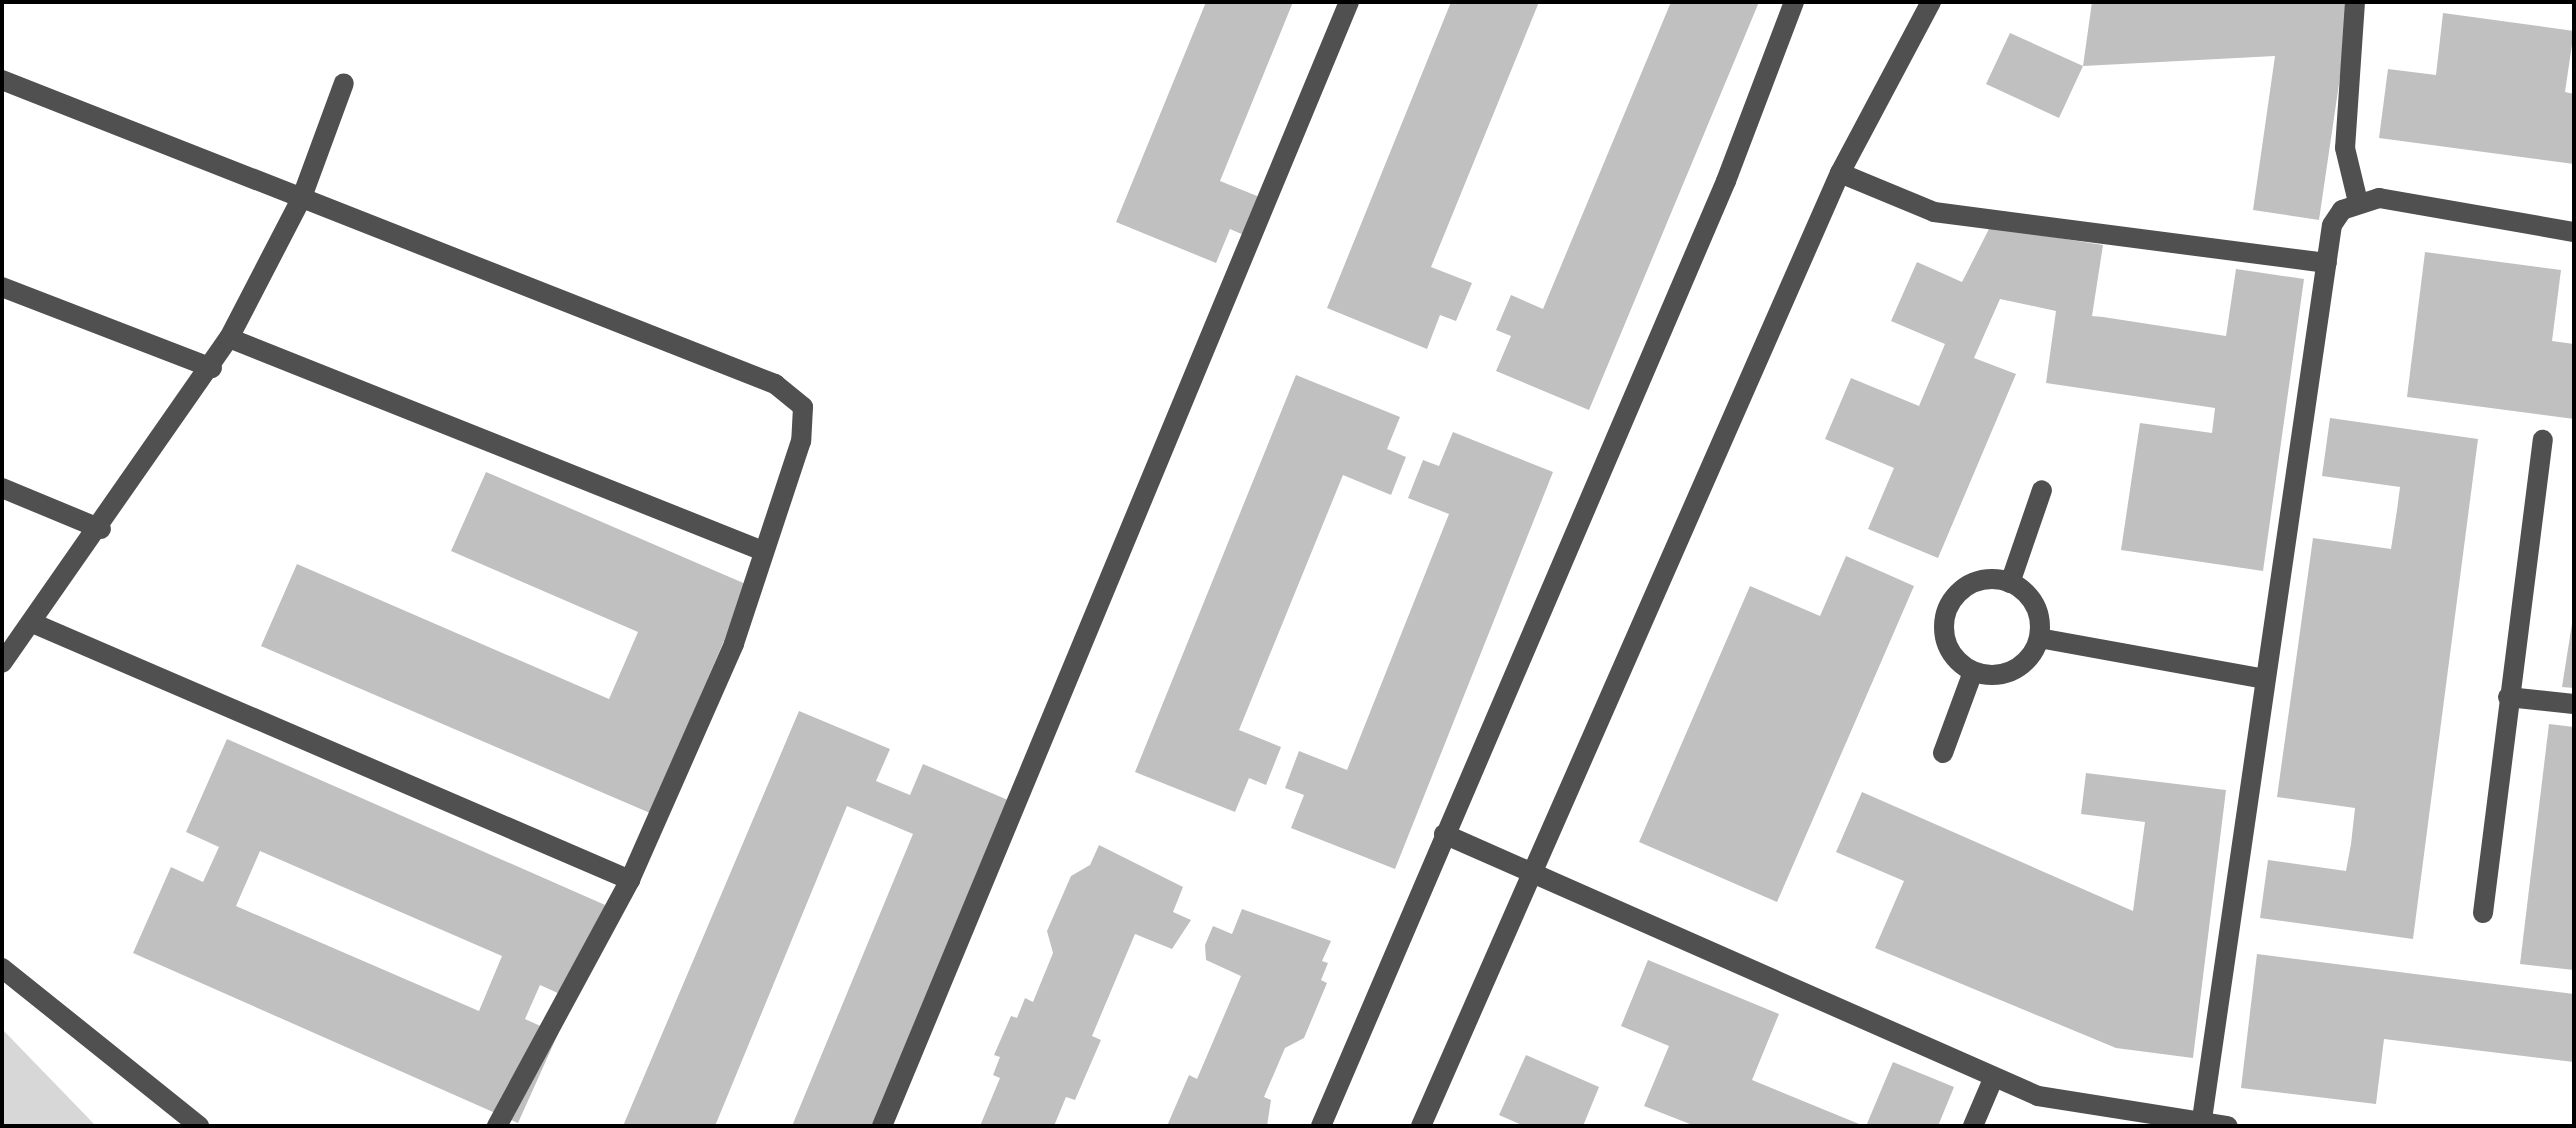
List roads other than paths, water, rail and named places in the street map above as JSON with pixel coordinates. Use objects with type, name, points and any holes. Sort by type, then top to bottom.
[{"type":"street","points":[[882,1126],[1349,2]]},
{"type":"street","points":[[1321,1126],[1726,181],[1794,2]]},
{"type":"street","points":[[1421,1126],[1840,173],[1931,2]]},
{"type":"street","points":[[2355,2],[2345,148],[2358,202]]},
{"type":"street","points":[[2,80],[794,395],[804,413],[801,441],[763,551],[754,597],[630,880],[497,1126]]},
{"type":"street","points":[[2,663],[35,624],[212,368],[302,197],[344,83]]},
{"type":"street","points":[[1840,173],[1934,212],[2327,263]]},
{"type":"street","points":[[2201,1124],[2332,225],[2358,202],[2379,198],[2574,232]]},
{"type":"street","points":[[2,287],[212,368]]},
{"type":"street","points":[[229,338],[763,551]]},
{"type":"street","points":[[2483,913],[2543,440]]},
{"type":"street","points":[[2,488],[101,529]]},
{"type":"street","points":[[2010,583],[2042,490]]},
{"type":"street","points":[[1977,581],[2010,583],[2034,605],[2039,638],[2021,666],[1990,676],[1973,672],[1949,650],[1944,616],[1977,581]]},
{"type":"street","points":[[35,624],[630,880]]},
{"type":"street","points":[[2039,638],[2264,679]]},
{"type":"street","points":[[1943,753],[1973,672]]},
{"type":"street","points":[[2508,697],[2574,704]]},
{"type":"street","points":[[1444,834],[1532,870],[1993,1079],[2104,1111],[2228,1126]]},
{"type":"street","points":[[2,968],[199,1126]]},
{"type":"street","points":[[1973,1126],[1993,1079]]}]
